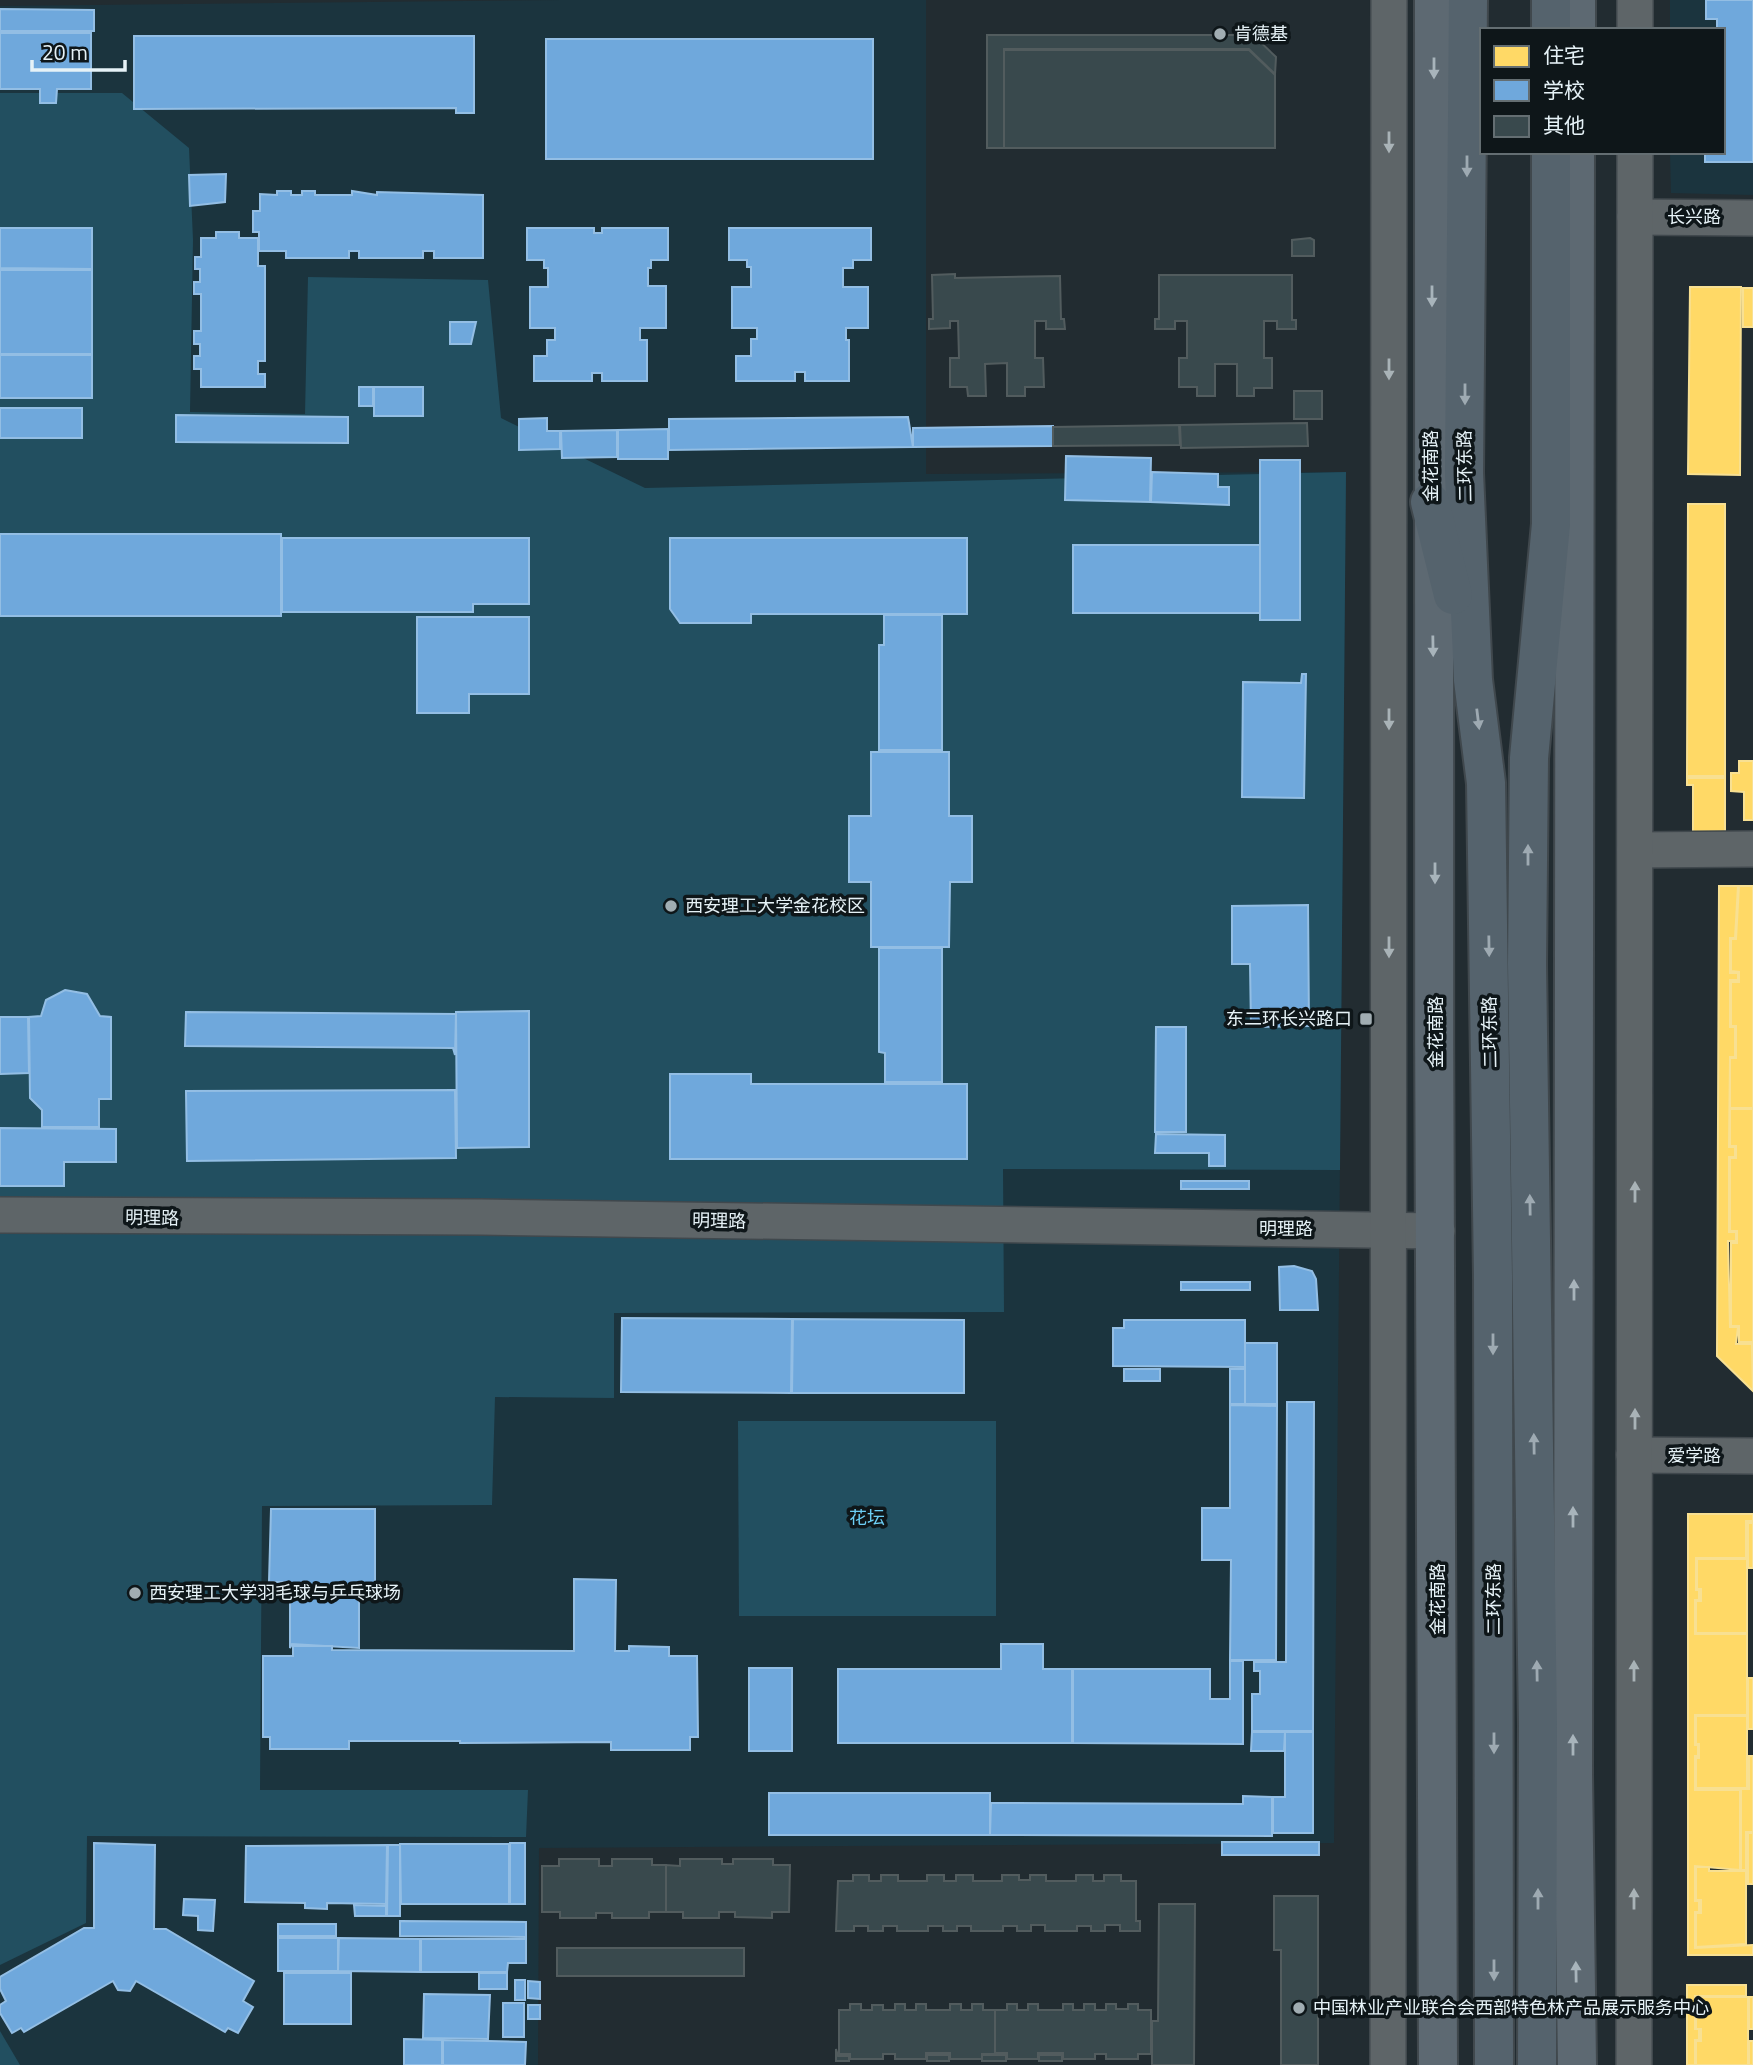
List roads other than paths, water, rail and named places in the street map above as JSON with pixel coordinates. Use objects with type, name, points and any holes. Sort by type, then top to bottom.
[{"type":"highway","name":"二环东路","points":[[1468,0],[1464,473],[1473,680],[1486,783],[1493,1276],[1494,2065]]},
{"type":"highway","points":[[1537,2065],[1538,1724],[1527,950],[1529,758],[1551,524],[1552,154]]},
{"type":"highway","points":[[1430,502],[1473,680]]},
{"type":"highway","points":[[1535,681],[1574,517]]},
{"type":"main road","name":"金花南路","points":[[1434,0],[1430,502],[1437,1231],[1438,2065]]},
{"type":"main road","points":[[1575,154],[1573,1774],[1577,2065]]},
{"type":"street","points":[[1388,2065],[1389,0]]},
{"type":"street","points":[[1635,0],[1635,28]]},
{"type":"street","points":[[1634,2065],[1635,154]]},
{"type":"street","name":"长兴路","points":[[1635,217],[1753,218]]},
{"type":"street","points":[[1635,850],[1753,849]]},
{"type":"street","name":"明理路","points":[[0,1215],[481,1217],[1437,1231]]},
{"type":"street","name":"爱学路","points":[[1634,1455],[1753,1456]]},
{"type":"place","name":"肯德基","points":[[1220,34]]},
{"type":"place","name":"西安理工大学金花校区","points":[[671,906]]},
{"type":"place","name":"东二环长兴路口","points":[[1366,1019]]},
{"type":"place","name":"西安理工大学羽毛球与乒乓球场","points":[[135,1593]]},
{"type":"place","name":"中国林业产业联合会西部特色林产品展示服务中心","points":[[1299,2008]]},
{"type":"park label","name":"花坛","points":[[867,1518]]}]
